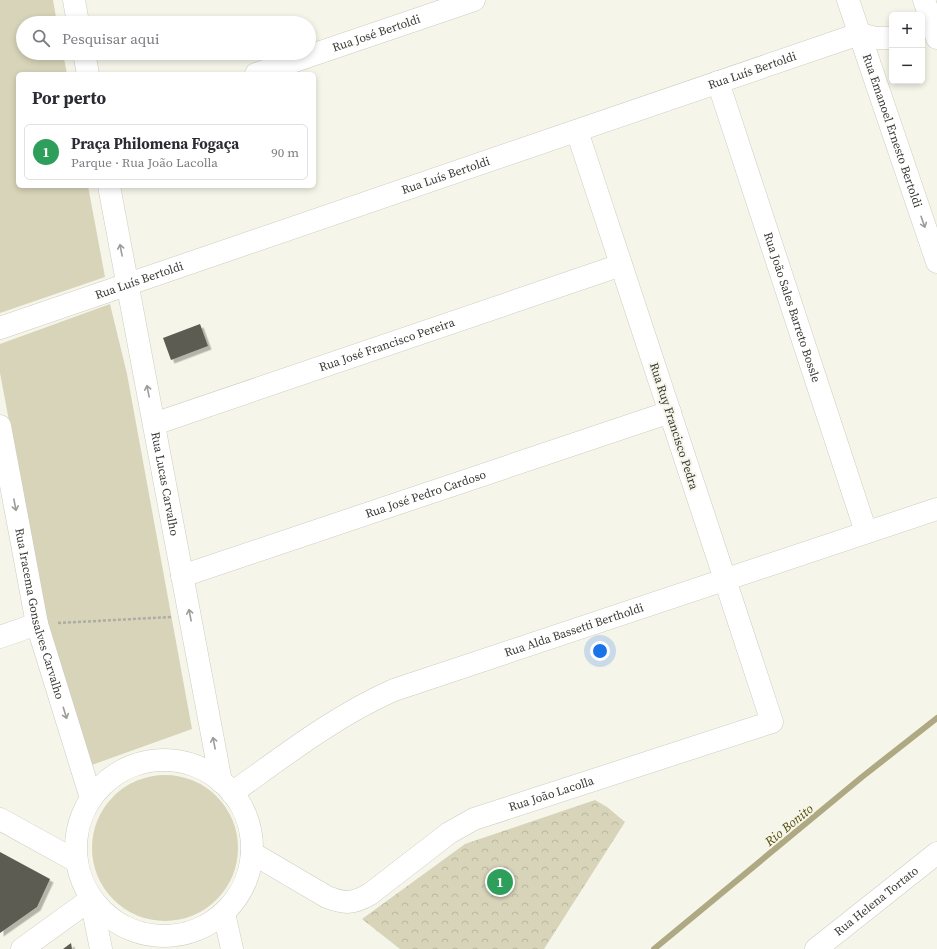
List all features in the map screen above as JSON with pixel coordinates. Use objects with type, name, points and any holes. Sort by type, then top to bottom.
[{"type":"street","points":[[74,0],[77,16]]},
{"type":"street","name":"Rua José Bertoldi","points":[[316,54],[474,0]]},
{"type":"street","name":"Rua Emanoel Ernesto Bertoldi","points":[[848,0],[937,262]]},
{"type":"street","points":[[928,9],[937,38]]},
{"type":"street","points":[[859,34],[876,38],[889,38]]},
{"type":"street","name":"Rua Luís Bertoldi","points":[[0,328],[859,34]]},
{"type":"street","points":[[85,60],[88,72]]},
{"type":"street","name":"Rua José Bertoldi","points":[[262,72],[297,60]]},
{"type":"street","name":"Rua João Sales Barreto Bossle","points":[[718,82],[866,532]]},
{"type":"street","name":"Rua Ruy Francisco Pedra","points":[[577,130],[772,722]]},
{"type":"street","name":"Rua Lucas Carvalho","points":[[109,188],[182,576],[226,787]]},
{"type":"street","name":"Rua José Francisco Pereira","points":[[154,424],[621,265]]},
{"type":"street","name":"Rua José Pedro Cardoso","points":[[182,576],[670,412]]},
{"type":"street","name":"Rua Iracema Gonsalves Carvalho","points":[[0,426],[4,475],[37,624],[91,798]]},
{"type":"street","name":"Rua Alda Bassetti Bertholdi","points":[[226,787],[346,714],[370,700],[388,692],[937,509]]},
{"type":"street","points":[[0,637],[37,624]]},
{"type":"street","name":"Rua João Lacolla","points":[[252,853],[327,897],[340,902],[350,903],[360,900],[370,894],[449,833],[474,819],[772,722]]},
{"type":"street","points":[[152,761],[177,761],[200,768],[226,787],[244,812],[250,832],[252,853],[248,876],[238,896],[224,913],[199,930],[170,937],[140,934],[112,921],[92,899],[83,884],[76,861],[76,843],[80,820],[91,798],[108,780],[128,767],[152,761]]},
{"type":"street","points":[[0,819],[76,861]]},
{"type":"street","name":"Rua Helena Tortato","points":[[816,949],[937,853]]},
{"type":"street","points":[[22,949],[92,899]]},
{"type":"street","points":[[92,899],[101,949]]},
{"type":"street","points":[[224,913],[232,949]]},
{"type":"path","points":[[37,624],[190,616]]},
{"type":"green space","points":[[0,0],[53,0],[56,16],[16,16],[16,60],[64,60],[67,72],[16,72],[16,188],[88,188],[105,277],[0,313]]},
{"type":"green space","points":[[110,304],[127,374],[192,729],[89,766],[48,628],[0,373],[0,344]]},
{"type":"green space","points":[[158,775],[172,775],[193,780],[206,787],[217,796],[226,807],[233,820],[237,834],[237,862],[233,876],[226,889],[217,900],[206,909],[193,916],[172,921],[158,921],[131,913],[119,905],[108,894],[97,876],[92,855],[92,841],[100,814],[108,802],[119,791],[137,780]]},
{"type":"green space","points":[[595,800],[607,807],[625,822],[544,949],[400,949],[362,919],[465,844]]},
{"type":"building","points":[[200,324],[208,346],[171,360],[163,338]]},
{"type":"building","points":[[0,852],[50,879],[37,907],[0,933]]},
{"type":"building","points":[[71,943],[72,949],[63,949]]},
{"type":"waterway","name":"Rio Bonito","points":[[654,949],[862,777],[937,718]]},
{"type":"place","name":"Praça Philomena Fogaça","points":[[500,882]]}]
